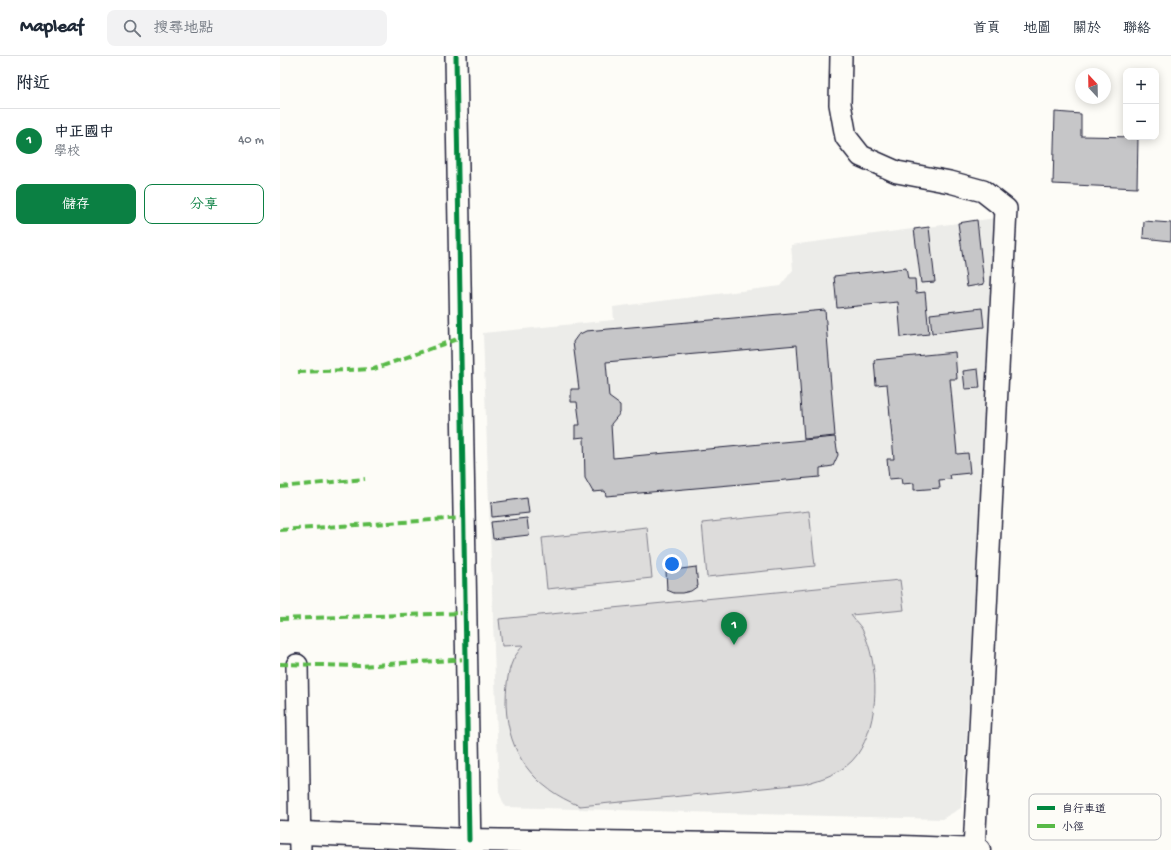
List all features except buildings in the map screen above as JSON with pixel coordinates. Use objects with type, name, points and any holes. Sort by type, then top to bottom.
[{"type":"main road","points":[[294,838],[470,845],[980,850]]},
{"type":"street","points":[[456,56],[470,845]]},
{"type":"street","points":[[841,56],[840,104],[846,137],[862,156],[898,172],[950,182],[983,191],[1006,209],[974,850]]},
{"type":"street","points":[[294,838],[297,665]]},
{"type":"shaded area","points":[[996,218],[985,499],[961,808],[942,819],[505,807],[499,792],[483,333],[614,320],[613,307],[780,286],[793,270],[791,245]]},
{"type":"shaded area","points":[[809,511],[815,566],[707,577],[702,523]]},
{"type":"shaded area","points":[[647,527],[652,578],[547,589],[542,538]]},
{"type":"shaded area","points":[[900,580],[904,610],[851,615],[862,629],[868,643],[872,659],[875,693],[870,726],[865,742],[852,761],[833,774],[804,784],[580,806],[549,790],[526,767],[518,754],[508,723],[506,693],[511,665],[523,645],[502,646],[499,619]]},
{"type":"marked path","points":[[298,372],[374,369],[460,338]]},
{"type":"marked path","points":[[280,487],[365,479]]},
{"type":"marked path","points":[[280,530],[464,518]]},
{"type":"marked path","points":[[280,619],[465,613]]},
{"type":"marked path","points":[[280,664],[359,666],[466,659]]},
{"type":"cycle path","points":[[456,56],[469,840]]},
{"type":"place","name":"中正國中","points":[[734,645]]}]
